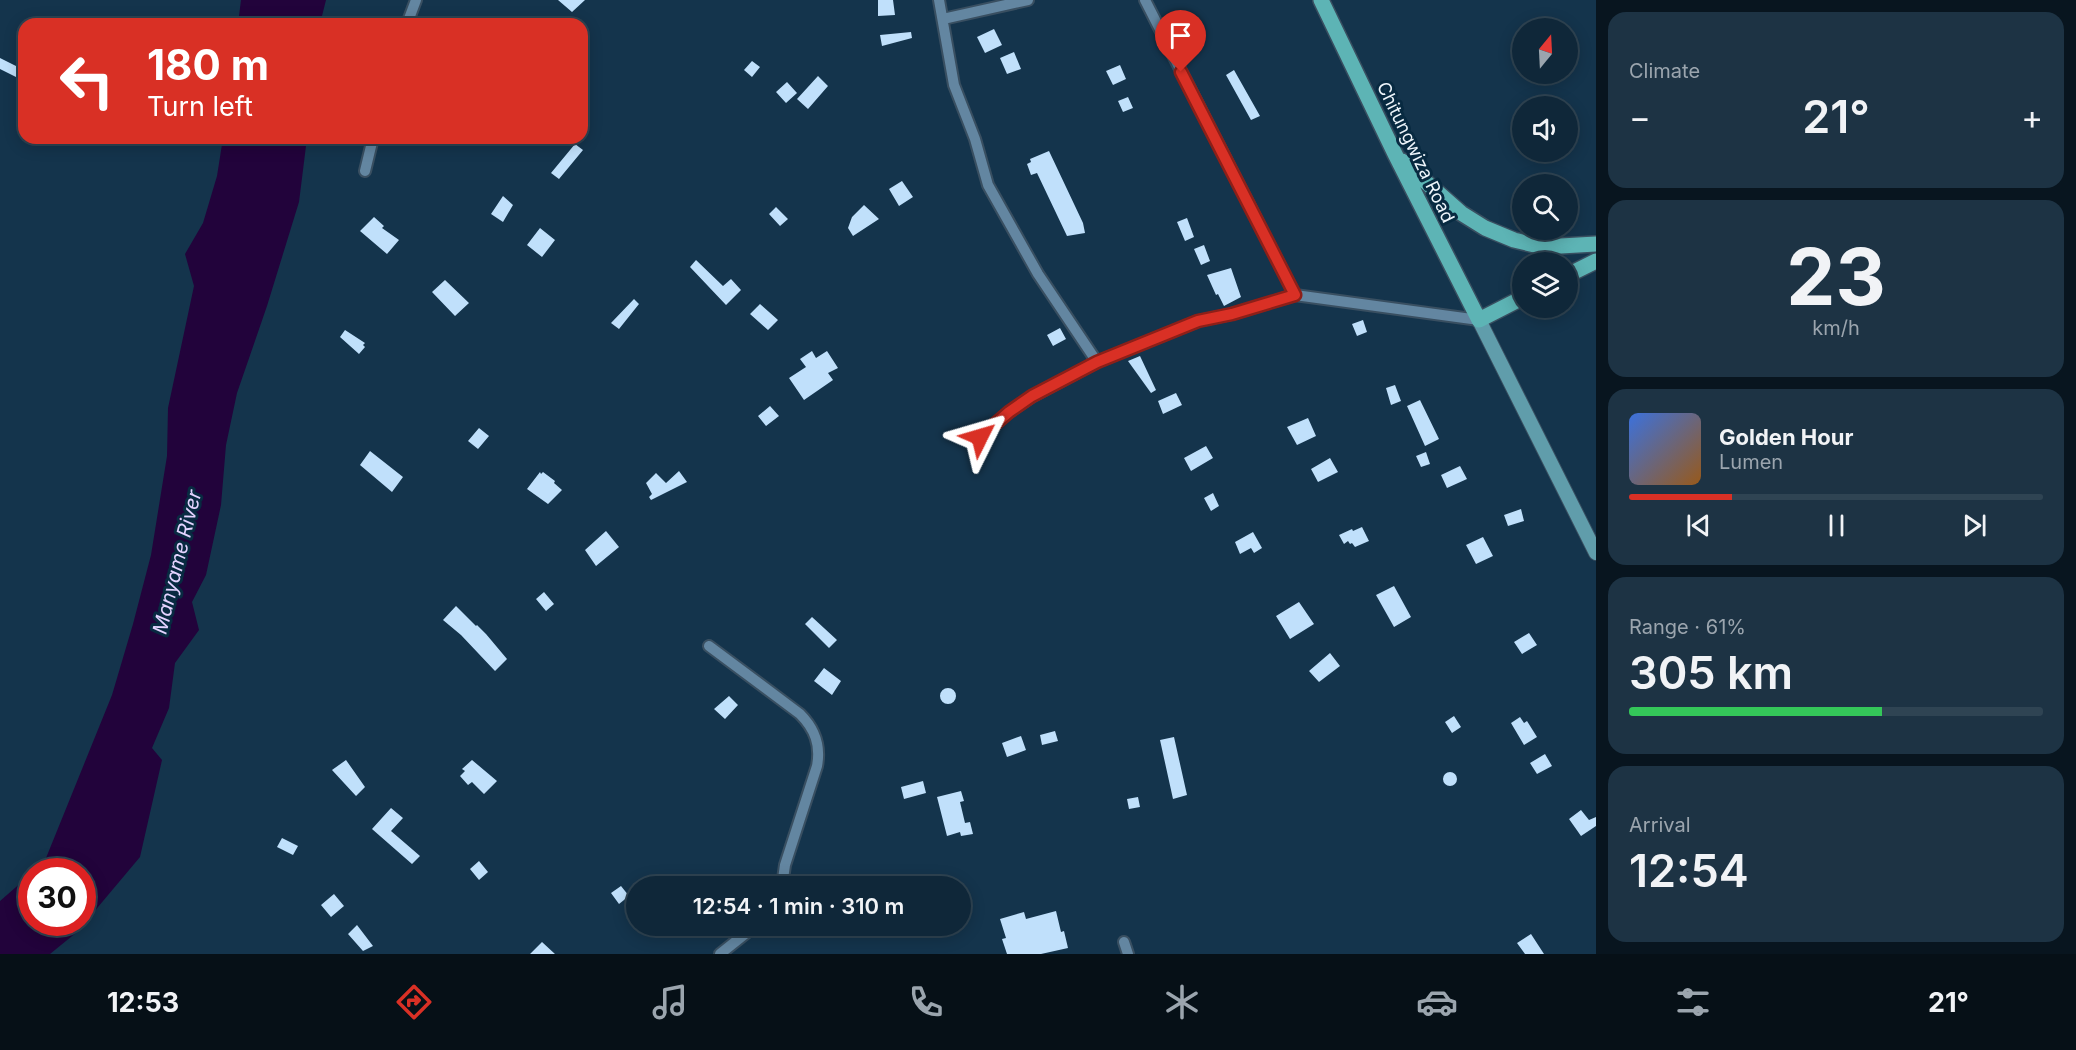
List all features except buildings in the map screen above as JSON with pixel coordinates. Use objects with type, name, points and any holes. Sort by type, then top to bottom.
[{"type":"main road","name":"Chitungwiza Road","points":[[1321,0],[1395,154],[1479,320]]},
{"type":"main road","points":[[1395,154],[1461,213],[1485,228],[1514,240],[1543,247],[1596,244]]},
{"type":"main road","points":[[1578,270],[1596,261]]},
{"type":"main road","points":[[1512,303],[1479,320],[1596,553]]},
{"type":"street","points":[[409,18],[416,0]]},
{"type":"street","points":[[939,0],[954,85],[975,139],[988,185],[1038,274],[1097,362]]},
{"type":"street","points":[[943,19],[1028,0]]},
{"type":"street","points":[[1145,0],[1295,295]]},
{"type":"street","points":[[365,171],[372,144]]},
{"type":"street","points":[[980,437],[1032,396],[1097,362],[1198,321],[1232,314],[1295,295],[1479,320]]},
{"type":"street","points":[[709,645],[800,714],[813,729],[816,737],[819,756],[817,766],[784,865],[783,876]]},
{"type":"street","points":[[720,954],[742,936]]},
{"type":"street","points":[[1124,942],[1128,954]]},
{"type":"water","points":[[241,0],[326,0],[322,18],[239,18]]},
{"type":"water","name":"Manyame River","points":[[222,144],[306,144],[299,202],[237,393],[226,445],[221,505],[206,575],[192,602],[199,630],[175,663],[169,708],[152,748],[162,760],[140,857],[96,909],[96,858],[46,858],[112,695],[151,555],[167,456],[168,408],[194,286],[185,254],[203,223],[217,176]]},
{"type":"water","points":[[18,885],[18,936],[72,936],[50,954],[0,954],[0,901]]},
{"type":"route","points":[[980,437],[1032,396],[1097,362],[1198,321],[1232,314],[1295,295],[1181,72]]}]
